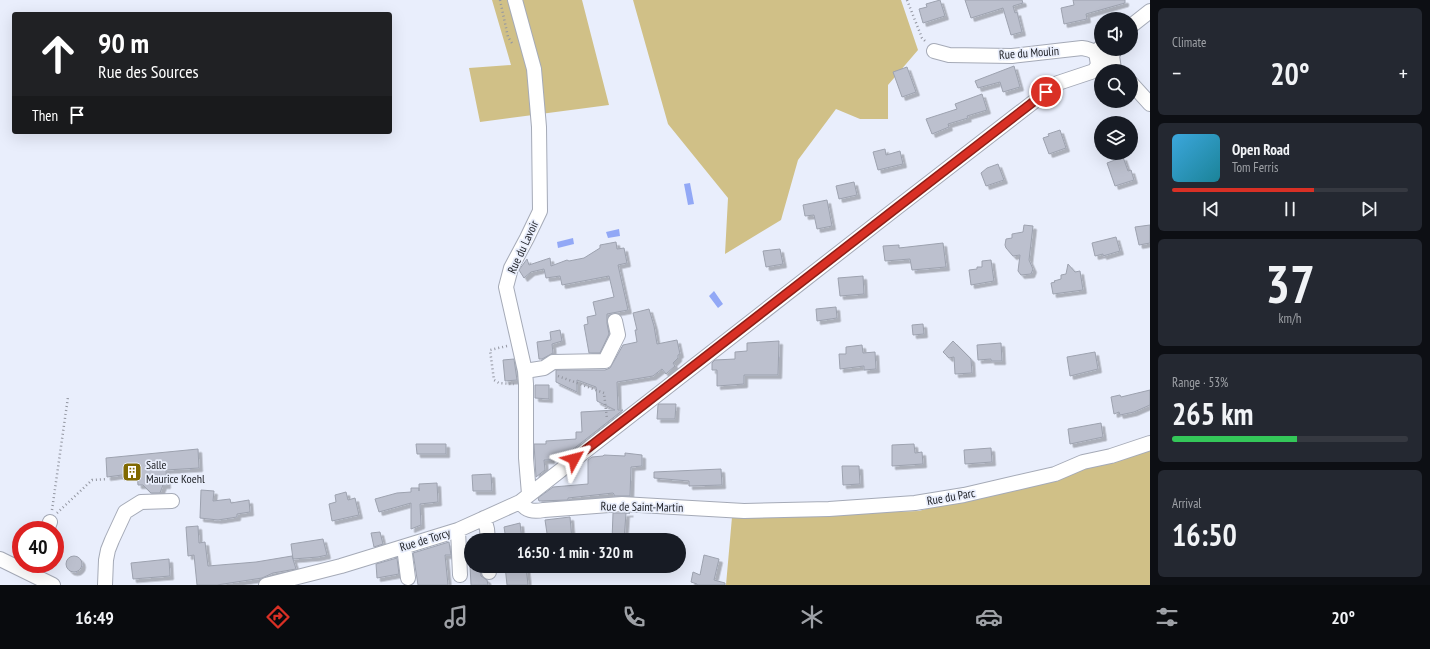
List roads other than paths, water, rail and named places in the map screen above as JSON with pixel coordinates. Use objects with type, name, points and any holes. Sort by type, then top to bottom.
[{"type":"street","name":"Rue du Lavoir","points":[[515,0],[534,69],[539,127],[540,211],[510,268],[506,287],[526,377],[525,498]]},
{"type":"street","points":[[1138,20],[1150,11]]},
{"type":"street","name":"Rue du Moulin","points":[[934,52],[949,55],[1012,56],[1082,48],[1094,50]]},
{"type":"street","name":"Rue de Torcy","points":[[266,585],[341,566],[458,530],[525,498],[1058,83],[1094,71],[1098,64],[1098,56]]},
{"type":"street","points":[[1103,56],[1109,64]]},
{"type":"street","points":[[1069,80],[1094,80]]},
{"type":"street","points":[[1138,91],[1150,104]]},
{"type":"street","points":[[526,377],[553,362],[605,361],[618,335],[615,321]]},
{"type":"street","name":"Rue du Parc","points":[[744,511],[829,509],[915,503],[964,495],[1055,474],[1083,462],[1111,456],[1150,443]]},
{"type":"street","name":"Rue de Saint-Martin","points":[[525,498],[524,508],[534,512],[622,504],[744,511]]},
{"type":"street","points":[[105,585],[108,550],[125,512],[141,502],[172,501]]},
{"type":"street","points":[[484,518],[487,533]]},
{"type":"street","points":[[458,530],[460,575]]},
{"type":"street","points":[[404,547],[408,578]]},
{"type":"street","points":[[0,559],[12,563]]},
{"type":"street","points":[[32,573],[44,583]]},
{"type":"water","points":[[690,183],[694,204],[688,205],[684,184]]},
{"type":"water","points":[[619,229],[620,236],[608,238],[606,232]]},
{"type":"water","points":[[573,238],[574,244],[558,248],[557,242]]},
{"type":"water","points":[[714,291],[723,304],[718,308],[709,296]]},
{"type":"place","name":"Salle Maurice Koehl","points":[[132,472]]}]
